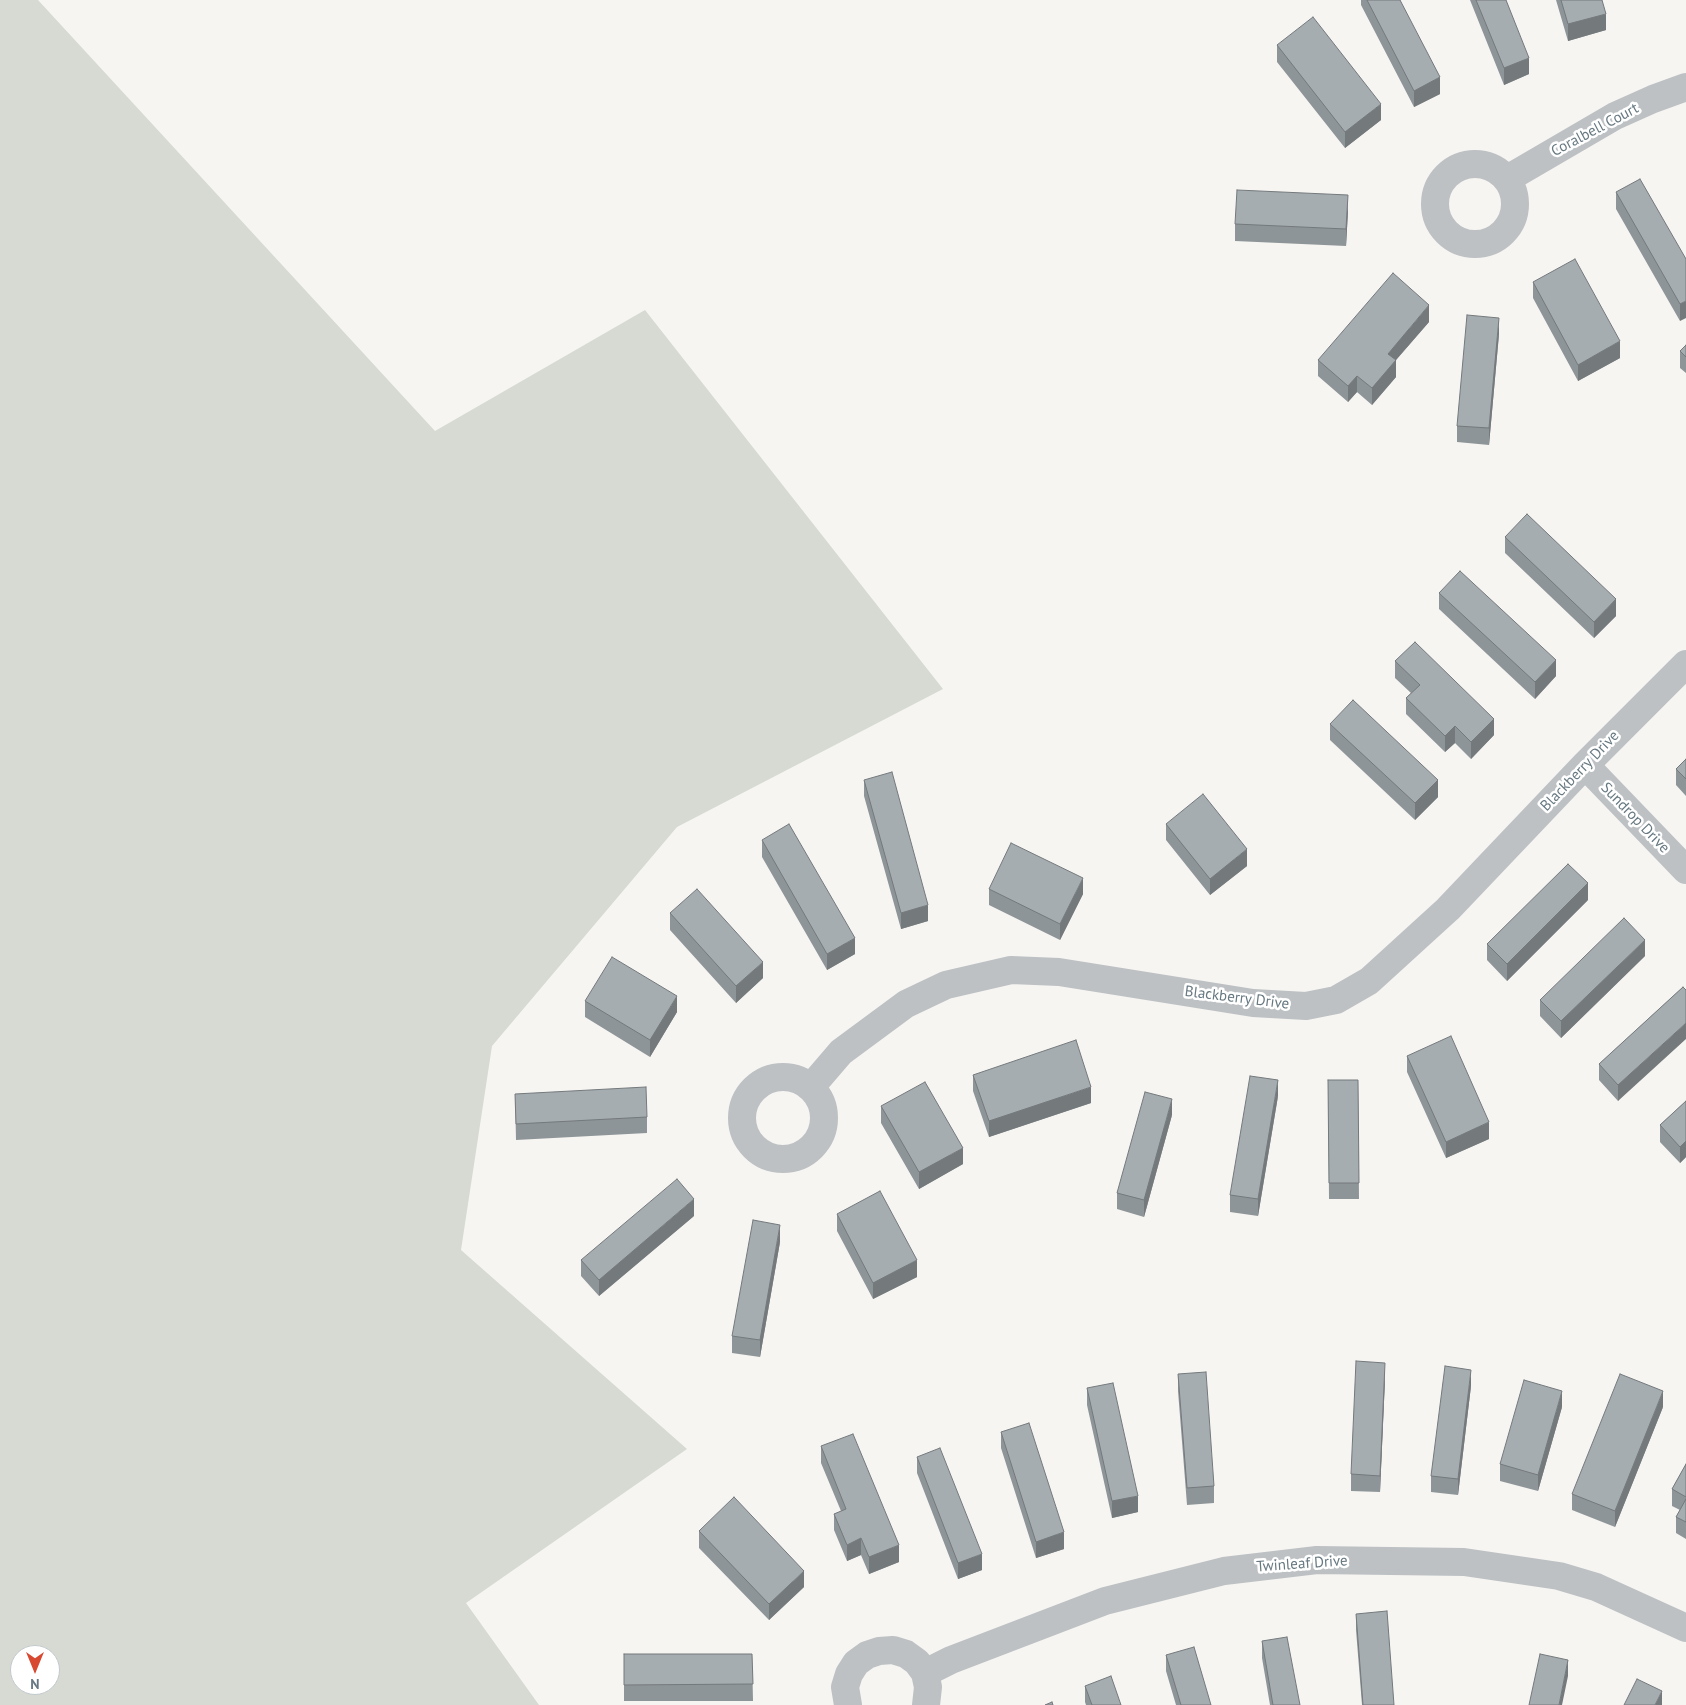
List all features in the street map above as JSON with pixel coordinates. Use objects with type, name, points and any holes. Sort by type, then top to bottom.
[{"type":"street","name":"Coralbell Court","points":[[1507,179],[1615,116],[1653,99],[1686,88]]},
{"type":"street","name":"Blackberry Drive","points":[[811,1087],[842,1052],[906,1004],[946,985],[1011,970],[1059,972],[1253,1003],[1306,1006],[1336,1000],[1369,981],[1448,909],[1585,765],[1686,664]]},
{"type":"street","name":"Sundrop Drive","points":[[1585,765],[1686,870]]},
{"type":"street","name":"Twinleaf Drive","points":[[925,1673],[951,1660],[1105,1602],[1224,1571],[1317,1560],[1464,1562],[1559,1576],[1596,1587],[1686,1628]]},
{"type":"street","points":[[848,1705],[845,1687],[849,1674],[856,1663],[867,1655],[879,1650],[893,1650],[906,1654],[916,1662],[925,1673],[928,1687],[926,1705]]},
{"type":"shaded area","points":[[0,0],[38,0],[435,431],[645,310],[943,689],[677,827],[492,1046],[461,1250],[687,1449],[466,1603],[539,1705],[0,1705]]},
{"type":"building","points":[[1367,0],[1400,0],[1440,77],[1414,91]]},
{"type":"building","points":[[1476,0],[1506,0],[1529,58],[1504,68]]},
{"type":"building","points":[[1561,0],[1602,0],[1606,14],[1568,24]]},
{"type":"building","points":[[1313,17],[1381,104],[1345,132],[1277,45]]},
{"type":"building","points":[[1640,179],[1686,259],[1686,301],[1680,304],[1616,192]]},
{"type":"building","points":[[1237,190],[1348,195],[1346,229],[1235,224]]},
{"type":"building","points":[[1575,259],[1620,341],[1578,365],[1533,282]]},
{"type":"building","points":[[1393,273],[1429,305],[1388,354],[1396,360],[1372,388],[1357,376],[1348,386],[1318,360]]},
{"type":"building","points":[[1467,315],[1499,318],[1489,428],[1457,426]]},
{"type":"building","points":[[1686,345],[1686,357],[1680,351]]},
{"type":"building","points":[[1527,514],[1616,599],[1594,622],[1505,537]]},
{"type":"building","points":[[1460,571],[1556,660],[1535,682],[1439,593]]},
{"type":"building","points":[[1415,642],[1494,719],[1471,742],[1455,726],[1445,736],[1406,698],[1420,685],[1395,661]]},
{"type":"building","points":[[1353,700],[1438,780],[1415,803],[1330,724]]},
{"type":"building","points":[[1686,759],[1686,779],[1676,769]]},
{"type":"building","points":[[892,772],[928,905],[901,913],[864,780]]},
{"type":"building","points":[[1203,794],[1247,849],[1210,879],[1166,824]]},
{"type":"building","points":[[789,824],[855,938],[827,954],[762,840]]},
{"type":"building","points":[[1011,843],[1083,878],[1060,924],[989,889]]},
{"type":"building","points":[[1568,864],[1588,883],[1507,964],[1487,944]]},
{"type":"building","points":[[697,889],[763,962],[736,986],[670,913]]},
{"type":"building","points":[[1624,918],[1645,940],[1561,1021],[1540,1000]]},
{"type":"building","points":[[612,957],[677,996],[650,1040],[585,1001]]},
{"type":"building","points":[[1683,987],[1686,990],[1686,1023],[1618,1085],[1599,1064]]},
{"type":"building","points":[[1451,1036],[1489,1122],[1446,1142],[1407,1056]]},
{"type":"building","points":[[1076,1040],[1091,1087],[989,1121],[973,1075]]},
{"type":"building","points":[[1250,1076],[1278,1080],[1258,1199],[1230,1195]]},
{"type":"building","points":[[1328,1080],[1358,1080],[1359,1183],[1329,1183]]},
{"type":"building","points":[[925,1082],[963,1148],[919,1172],[881,1106]]},
{"type":"building","points":[[646,1087],[647,1117],[516,1124],[515,1094]]},
{"type":"building","points":[[1145,1092],[1172,1099],[1144,1200],[1117,1193]]},
{"type":"building","points":[[1686,1101],[1686,1141],[1680,1147],[1660,1125]]},
{"type":"building","points":[[677,1179],[694,1199],[599,1280],[581,1260]]},
{"type":"building","points":[[880,1191],[917,1260],[873,1283],[837,1214]]},
{"type":"building","points":[[753,1220],[780,1225],[760,1340],[732,1336]]},
{"type":"building","points":[[1356,1361],[1385,1363],[1380,1476],[1351,1474]]},
{"type":"building","points":[[1445,1366],[1471,1370],[1458,1479],[1431,1476]]},
{"type":"building","points":[[1206,1372],[1214,1486],[1187,1488],[1178,1374]]},
{"type":"building","points":[[1620,1374],[1663,1391],[1615,1511],[1572,1494]]},
{"type":"building","points":[[1524,1380],[1562,1391],[1538,1475],[1500,1464]]},
{"type":"building","points":[[1113,1383],[1138,1496],[1112,1501],[1087,1388]]},
{"type":"building","points":[[1029,1423],[1064,1532],[1036,1542],[1001,1432]]},
{"type":"building","points":[[853,1434],[899,1545],[869,1557],[861,1538],[847,1545],[834,1514],[846,1509],[821,1446]]},
{"type":"building","points":[[940,1448],[982,1554],[958,1563],[917,1457]]},
{"type":"building","points":[[1686,1464],[1686,1497],[1672,1489]]},
{"type":"building","points":[[734,1497],[804,1571],[769,1604],[699,1531]]},
{"type":"building","points":[[1686,1499],[1686,1522],[1676,1517]]},
{"type":"building","points":[[1387,1611],[1394,1705],[1363,1705],[1356,1614]]},
{"type":"building","points":[[1287,1637],[1300,1705],[1273,1705],[1262,1641]]},
{"type":"building","points":[[1194,1647],[1211,1705],[1181,1705],[1166,1655]]},
{"type":"building","points":[[624,1654],[752,1654],[753,1684],[624,1685]]},
{"type":"building","points":[[1540,1654],[1568,1660],[1559,1705],[1529,1705]]},
{"type":"building","points":[[1111,1676],[1121,1705],[1092,1705],[1085,1686]]},
{"type":"building","points":[[1637,1679],[1662,1691],[1655,1705],[1624,1705]]}]
